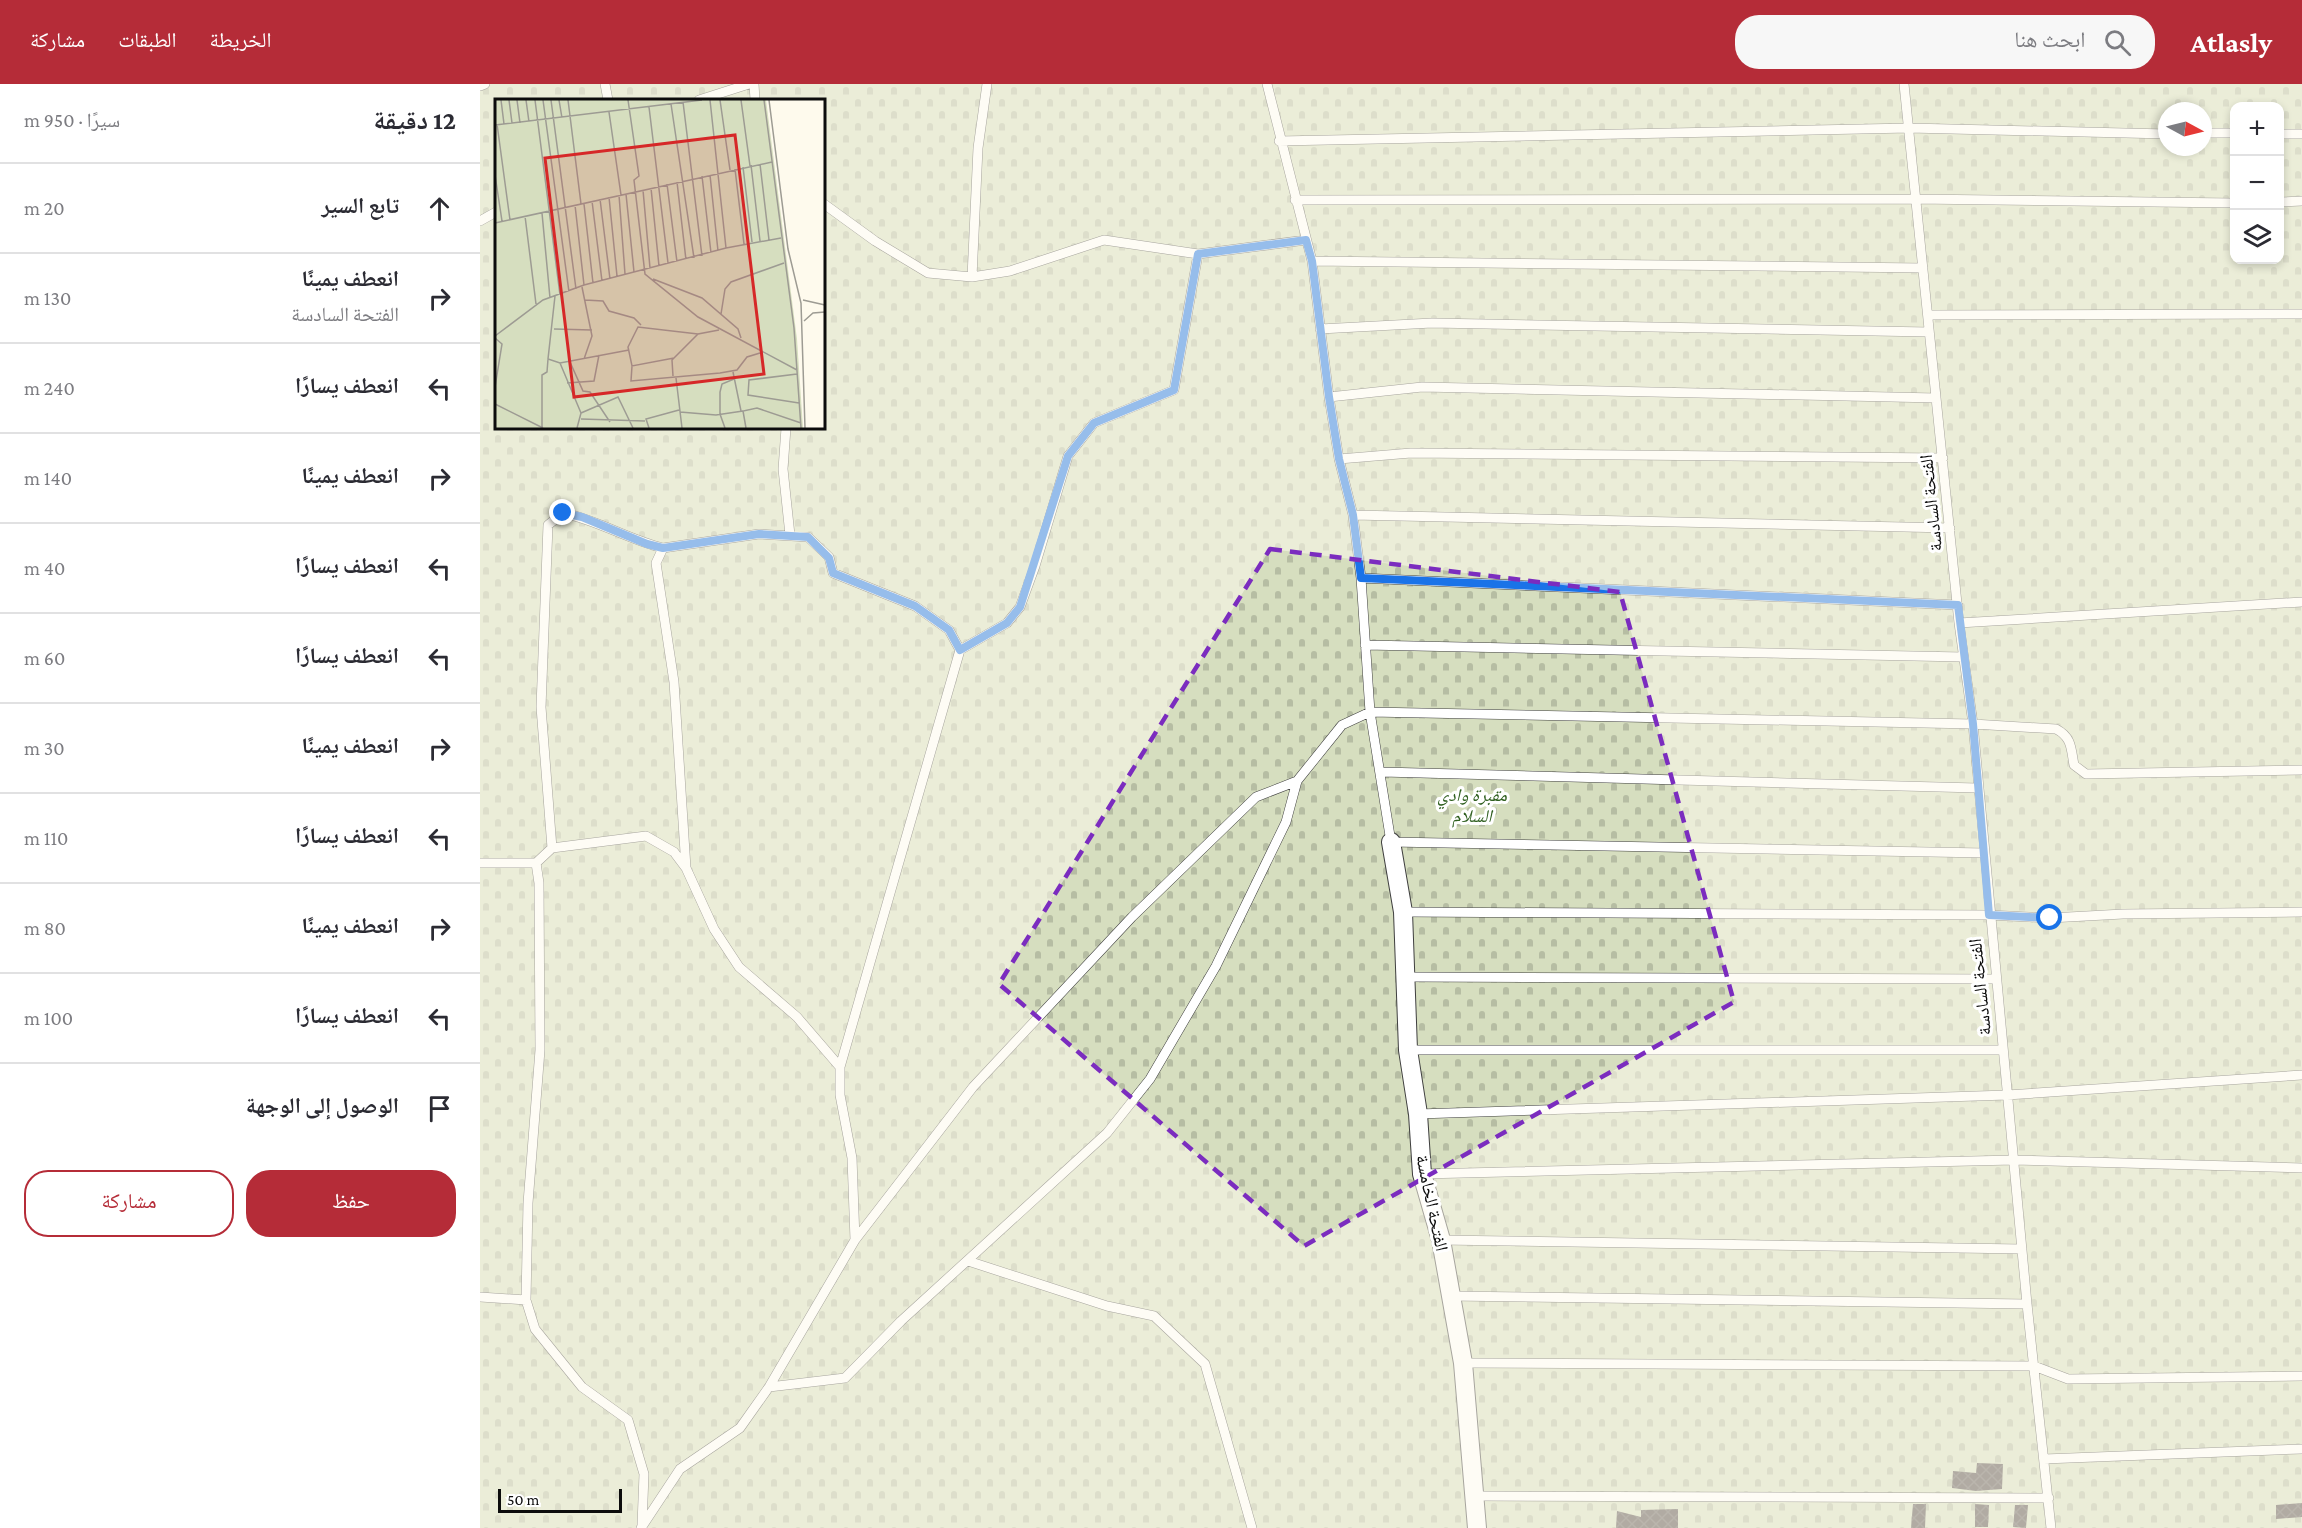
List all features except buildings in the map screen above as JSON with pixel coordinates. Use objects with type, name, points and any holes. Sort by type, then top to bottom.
[{"type":"street","name":"الفتحة الخامسة","points":[[1390,842],[1402,912],[1408,1050],[1418,1114],[1422,1174],[1441,1240],[1463,1363],[1477,1528]]},
{"type":"lane","points":[[480,86],[486,84]]},
{"type":"lane","points":[[605,84],[608,99]]},
{"type":"lane","points":[[702,99],[749,84]]},
{"type":"lane","points":[[754,84],[756,99]]},
{"type":"lane","points":[[972,277],[978,148],[987,84]]},
{"type":"lane","points":[[1267,84],[1279,141],[1312,261],[1339,459],[1353,515],[1361,578],[1371,712],[1382,772],[1390,842],[1984,853]]},
{"type":"lane","name":"الفتحة السادسة","points":[[1904,84],[1959,623],[1973,724],[1977,788],[2026,1304],[2052,1528]]},
{"type":"lane","points":[[1279,141],[1909,128],[2158,134]]},
{"type":"lane","points":[[2212,134],[2230,133]]},
{"type":"lane","points":[[2284,134],[2302,134]]},
{"type":"lane","points":[[1295,200],[1916,199],[2230,203]]},
{"type":"lane","points":[[2284,202],[2302,201]]},
{"type":"lane","points":[[825,205],[875,241],[928,273],[972,277],[1010,271],[1104,240],[1198,254],[1306,240]]},
{"type":"lane","points":[[480,221],[495,213]]},
{"type":"lane","points":[[855,1240],[852,1158],[840,1095],[840,1066],[960,650],[1007,623],[1020,607],[1068,456],[1094,423],[1174,390],[1198,254]]},
{"type":"lane","points":[[1312,261],[1923,268]]},
{"type":"lane","points":[[1929,315],[2302,314]]},
{"type":"lane","points":[[1320,329],[1432,323],[1929,332]]},
{"type":"lane","points":[[1329,397],[1422,387],[1936,398]]},
{"type":"lane","points":[[786,429],[783,469],[790,535]]},
{"type":"lane","points":[[1339,459],[1411,453],[1943,458]]},
{"type":"lane","points":[[552,848],[541,707],[548,525],[563,513],[582,517],[647,544],[663,548],[759,534],[808,537],[829,558],[833,573],[915,606],[949,630],[960,650]]},
{"type":"lane","points":[[1353,515],[1950,528]]},
{"type":"lane","points":[[663,548],[656,563],[674,682],[686,868]]},
{"type":"lane","points":[[1361,578],[1958,605]]},
{"type":"lane","points":[[1959,623],[2302,602]]},
{"type":"lane","points":[[1365,645],[1963,657]]},
{"type":"lane","points":[[769,1387],[845,1378],[901,1321],[1107,1133],[1150,1078],[1216,966],[1286,822],[1297,781],[1342,725],[1371,712],[1973,724],[2056,729],[2066,734],[2070,742],[2074,765],[2086,774],[2302,770]]},
{"type":"lane","points":[[1382,772],[1977,788]]},
{"type":"lane","points":[[642,1527],[680,1469],[740,1428],[769,1387],[855,1240],[973,1088],[1132,917],[1256,797],[1297,781]]},
{"type":"lane","points":[[480,863],[536,863],[552,848],[646,836],[674,852],[686,868],[714,929],[739,967],[797,1017],[840,1066]]},
{"type":"lane","points":[[536,863],[539,883],[540,1050],[528,1203],[526,1300],[535,1329],[582,1387],[628,1420],[644,1474],[642,1527]]},
{"type":"lane","points":[[1402,912],[1989,915],[2050,918],[2134,914],[2302,912]]},
{"type":"lane","points":[[1406,976],[1996,979]]},
{"type":"lane","points":[[1408,1050],[2002,1050]]},
{"type":"lane","points":[[1418,1114],[2007,1095],[2302,1075]]},
{"type":"lane","points":[[1422,1174],[2014,1160],[2302,1167]]},
{"type":"lane","points":[[1441,1240],[2022,1249]]},
{"type":"lane","points":[[968,1261],[1107,1306],[1154,1316],[1205,1364],[1252,1528]]},
{"type":"lane","points":[[1450,1296],[2026,1304]]},
{"type":"lane","points":[[480,1297],[526,1300]]},
{"type":"lane","points":[[1463,1363],[2034,1366],[2068,1379],[2302,1376]]},
{"type":"lane","points":[[2044,1459],[2302,1449]]},
{"type":"lane","points":[[1475,1496],[2049,1498]]},
{"type":"highlighted area","points":[[1270,549],[1620,592],[1734,1002],[1304,1246],[999,984]]},
{"type":"green space","name":"مقبرة وادي السلام","points":[[480,84],[2302,84],[2302,1528],[480,1528]]},
{"type":"route","points":[[563,513],[582,517],[647,544],[663,548],[759,534],[808,537],[829,558],[833,573],[915,606],[949,630],[960,650],[1007,623],[1020,607],[1035,566],[1068,456],[1094,423],[1174,390],[1198,254],[1306,240],[1312,261],[1339,459],[1353,515],[1361,578],[1958,605],[1973,724],[1989,915],[2050,918]]}]
